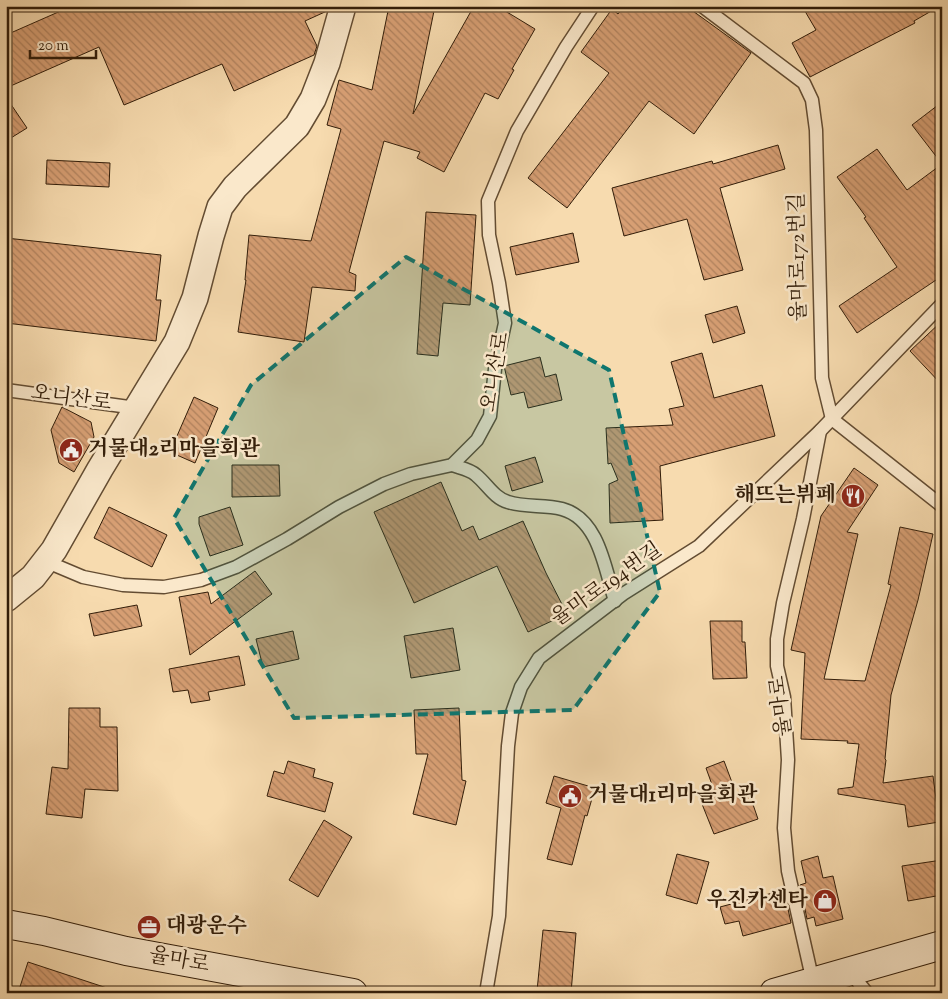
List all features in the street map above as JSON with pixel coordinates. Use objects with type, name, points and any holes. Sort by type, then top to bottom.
[{"type":"street","name":"오니산로","points":[[6,599],[33,577],[54,550],[136,408],[177,342],[195,298],[210,236],[220,207],[235,187],[297,126],[313,99],[327,63],[343,6]]},
{"type":"street","name":"율마로","points":[[6,924],[44,931],[126,951],[353,993]]},
{"type":"street","points":[[774,993],[942,945]]},
{"type":"lane","name":"오니산로","points":[[452,465],[477,440],[490,416],[495,369],[505,323],[499,282],[489,236],[488,201],[517,131],[566,47],[593,6]]},
{"type":"lane","name":"율마로172번길","points":[[702,6],[804,83],[812,100],[816,130],[822,378],[832,419]]},
{"type":"lane","name":"율마로194번길","points":[[486,993],[499,916],[508,746],[512,713],[520,687],[540,658],[615,601],[700,546],[832,419],[942,304]]},
{"type":"lane","name":"오니산로","points":[[6,390],[136,408]]},
{"type":"lane","points":[[832,419],[942,506]]},
{"type":"lane","name":"율마로","points":[[814,982],[788,871],[784,828],[788,760],[784,697],[777,666],[777,639],[820,431]]},
{"type":"lane","points":[[45,562],[83,577],[123,585],[164,586],[200,580],[236,567],[339,507],[384,484],[411,474],[452,465],[476,474],[493,493],[508,502],[561,509],[578,516],[596,541],[615,601]]},
{"type":"lane","points":[[850,972],[868,993]]},
{"type":"highlighted area","points":[[406,257],[609,370],[660,592],[573,710],[294,718],[174,518],[251,385]]},
{"type":"building","points":[[72,6],[328,6],[327,11],[305,21],[317,46],[314,55],[234,91],[222,64],[124,105],[99,47],[6,88],[6,35]]},
{"type":"building","points":[[389,6],[435,6],[413,114],[474,6],[497,6],[535,29],[512,69],[514,70],[498,99],[485,93],[444,172],[417,158],[420,152],[384,141],[349,272],[356,275],[355,291],[312,287],[304,342],[238,332],[246,280],[249,235],[311,241],[341,129],[327,125],[339,80],[372,90]]},
{"type":"building","points":[[624,6],[686,6],[751,53],[694,134],[649,101],[567,208],[528,178],[609,73],[581,52],[612,9],[618,14]]},
{"type":"building","points":[[802,6],[940,6],[914,21],[915,23],[810,77],[792,43],[816,30]]},
{"type":"building","points":[[6,97],[27,128],[6,141]]},
{"type":"building","points":[[942,102],[942,164],[912,125]]},
{"type":"building","points":[[778,145],[785,169],[720,188],[743,270],[704,280],[687,219],[624,236],[612,188],[712,161],[713,164]]},
{"type":"building","points":[[877,149],[907,190],[942,164],[942,276],[857,333],[839,306],[897,267],[864,218],[866,217],[837,177]]},
{"type":"building","points":[[47,160],[110,163],[109,187],[46,184]]},
{"type":"building","points":[[426,212],[476,215],[470,305],[443,303],[438,356],[417,354]]},
{"type":"building","points":[[573,233],[579,262],[516,275],[510,247]]},
{"type":"building","points":[[6,238],[161,255],[156,300],[161,300],[156,341],[6,323]]},
{"type":"building","points":[[737,306],[745,333],[713,343],[705,315]]},
{"type":"building","points":[[942,321],[942,385],[910,351]]},
{"type":"building","points":[[702,353],[714,398],[762,385],[775,436],[660,466],[663,520],[610,523],[609,484],[618,480],[611,463],[608,464],[606,428],[673,425],[669,409],[684,406],[671,362]]},
{"type":"building","points":[[540,357],[545,377],[556,374],[562,400],[528,408],[524,392],[511,395],[504,366]]},
{"type":"building","points":[[194,397],[218,408],[195,463],[170,452]]},
{"type":"building","name":"거물대2리마을회관","points":[[62,407],[91,422],[94,437],[74,472],[59,463],[51,430]]},
{"type":"building","points":[[535,457],[543,482],[512,491],[505,466]]},
{"type":"building","points":[[232,465],[279,465],[280,496],[232,497]]},
{"type":"building","points":[[854,468],[878,485],[847,532],[858,534],[824,679],[865,681],[891,585],[888,584],[900,527],[933,534],[918,600],[891,695],[883,783],[933,776],[939,822],[908,827],[905,805],[838,794],[838,789],[853,787],[859,744],[847,743],[848,741],[801,739],[805,653],[791,650],[821,516]]},
{"type":"building","points":[[441,482],[462,531],[473,526],[479,540],[523,521],[567,614],[528,632],[497,566],[414,603],[374,512]]},
{"type":"building","points":[[109,507],[167,535],[152,567],[94,538]]},
{"type":"building","points":[[230,507],[243,545],[210,556],[199,524],[199,517]]},
{"type":"building","points":[[255,571],[272,594],[190,655],[179,597],[208,592],[211,604]]},
{"type":"building","points":[[137,605],[142,626],[94,636],[89,614]]},
{"type":"building","points":[[710,621],[742,621],[742,642],[745,642],[747,678],[713,679]]},
{"type":"building","points":[[453,628],[460,670],[411,678],[404,636]]},
{"type":"building","points":[[293,631],[299,659],[263,667],[256,639]]},
{"type":"building","points":[[239,656],[245,685],[208,692],[210,700],[191,703],[188,690],[173,692],[169,669]]},
{"type":"building","points":[[69,708],[100,708],[100,727],[117,727],[118,791],[85,789],[82,818],[46,814],[52,767],[68,769]]},
{"type":"building","points":[[459,708],[462,780],[466,781],[456,825],[413,814],[428,754],[416,754],[414,710]]},
{"type":"building","points":[[288,761],[315,769],[313,777],[333,783],[325,812],[267,796],[274,771],[284,774]]},
{"type":"building","points":[[724,761],[736,793],[748,790],[758,819],[714,834],[700,799],[715,793],[706,768]]},
{"type":"building","points":[[554,776],[595,788],[587,816],[585,815],[572,865],[547,859],[561,808],[546,803]]},
{"type":"building","points":[[324,820],[352,837],[318,897],[289,880]]},
{"type":"building","points":[[677,854],[709,862],[697,904],[666,895]]},
{"type":"building","name":"우진카센타","points":[[818,856],[823,878],[833,876],[843,919],[816,926],[814,917],[807,919],[800,885],[806,883],[801,861]]},
{"type":"building","points":[[942,860],[942,895],[908,901],[902,866]]},
{"type":"building","points":[[784,890],[791,923],[743,936],[739,921],[725,924],[720,907]]},
{"type":"building","points":[[543,930],[576,933],[571,993],[537,991]]},
{"type":"building","points":[[28,962],[110,989],[110,993],[18,993]]},
{"type":"place","name":"거물대2리마을회관","points":[[71,450]]},
{"type":"place","name":"해뜨는뷔페","points":[[853,496]]},
{"type":"place","name":"거물대1리마을회관","points":[[570,796]]},
{"type":"place","name":"우진카센타","points":[[825,901]]},
{"type":"place","name":"대광운수","points":[[149,927]]}]
